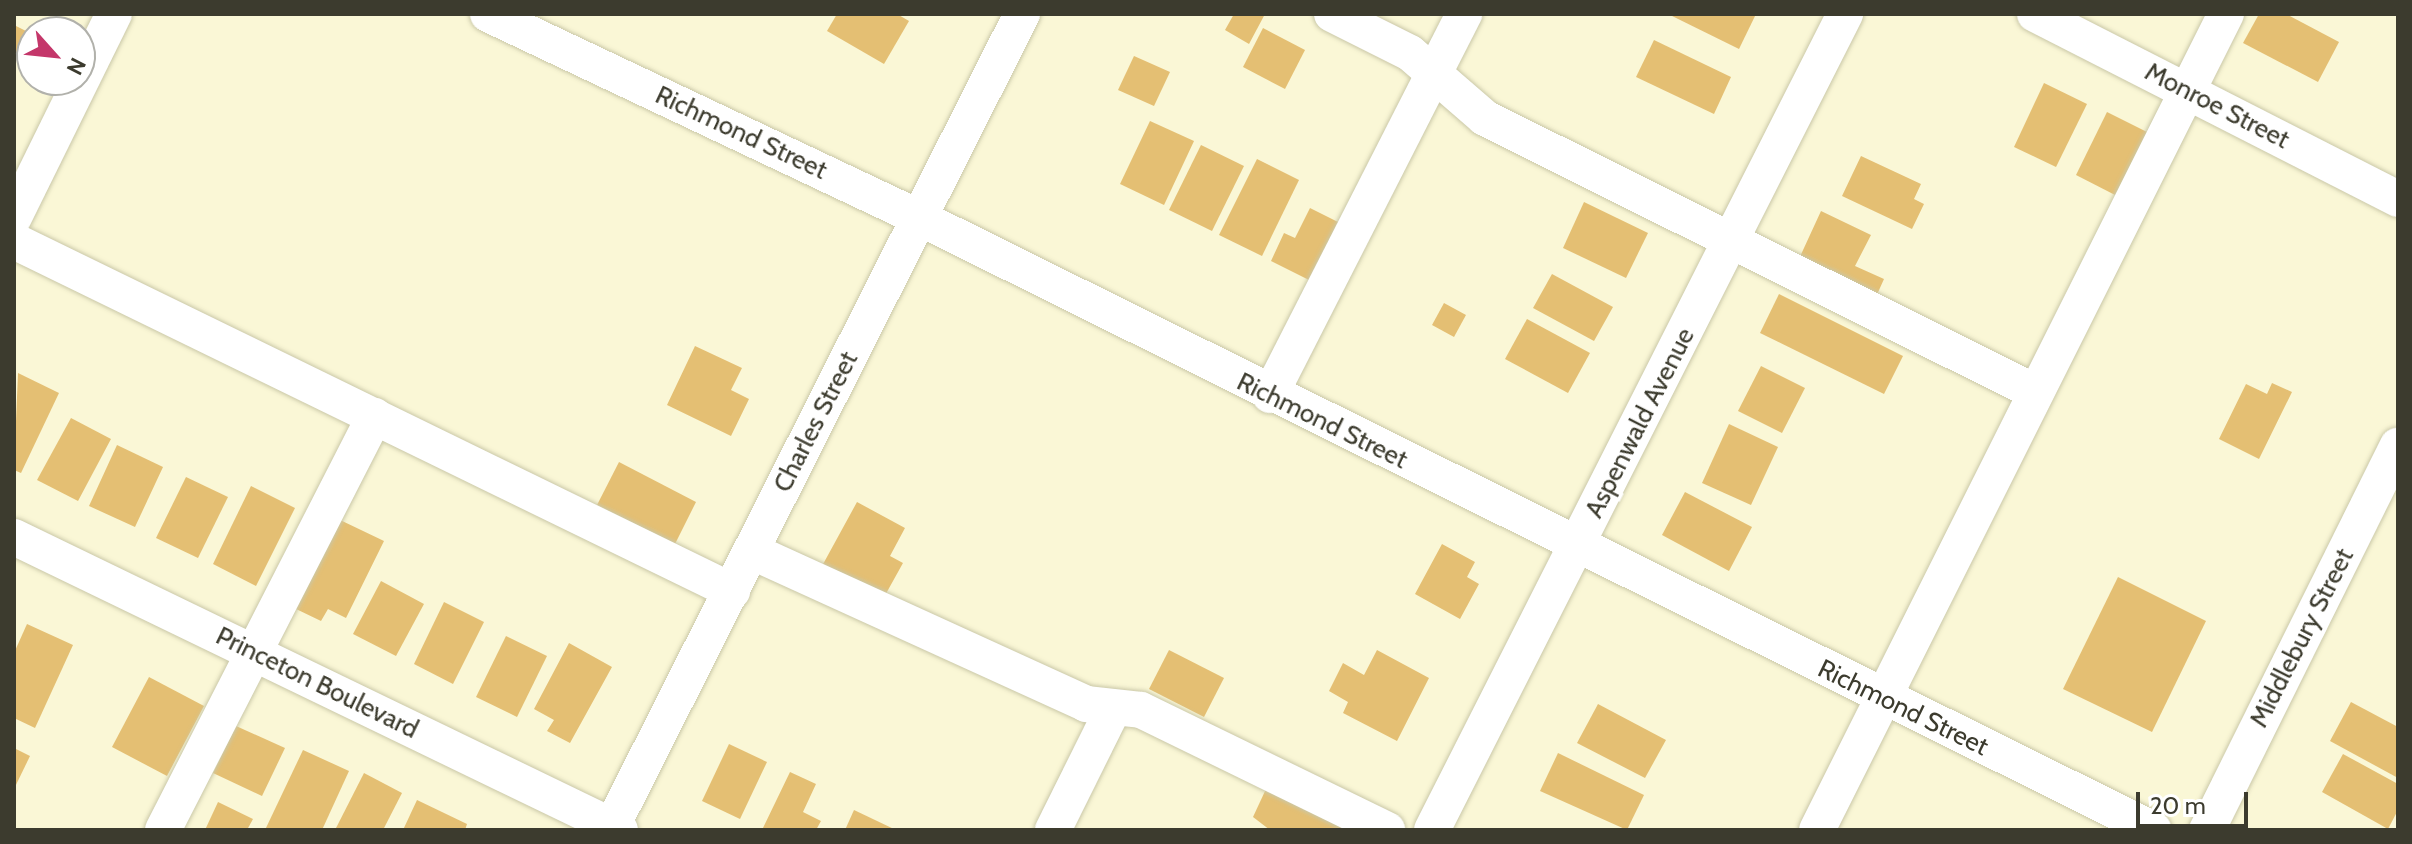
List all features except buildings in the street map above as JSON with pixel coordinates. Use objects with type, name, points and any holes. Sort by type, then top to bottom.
[{"type":"street","points":[[14,217],[114,14]]},
{"type":"street","name":"Richmond Street","points":[[488,14],[558,28],[920,218],[1270,395],[2154,830]]},
{"type":"street","name":"Charles Street","points":[[614,829],[1022,14]]},
{"type":"street","points":[[1332,14],[1435,71],[1448,93],[1485,118],[1730,244],[2035,392]]},
{"type":"street","points":[[1270,395],[1464,14]]},
{"type":"street","name":"Aspenwald Avenue","points":[[1432,830],[1845,14]]},
{"type":"street","name":"Monroe Street","points":[[2035,14],[2398,199]]},
{"type":"street","points":[[1817,830],[2226,14]]},
{"type":"street","points":[[14,241],[732,591]]},
{"type":"street","points":[[163,830],[251,651],[375,416]]},
{"type":"street","name":"Middlebury Street","points":[[2207,830],[2398,446]]},
{"type":"street","name":"Princeton Boulevard","points":[[14,537],[614,829]]},
{"type":"street","points":[[751,551],[1086,704],[1141,710],[1387,830]]},
{"type":"street","points":[[1053,830],[1113,709]]}]
